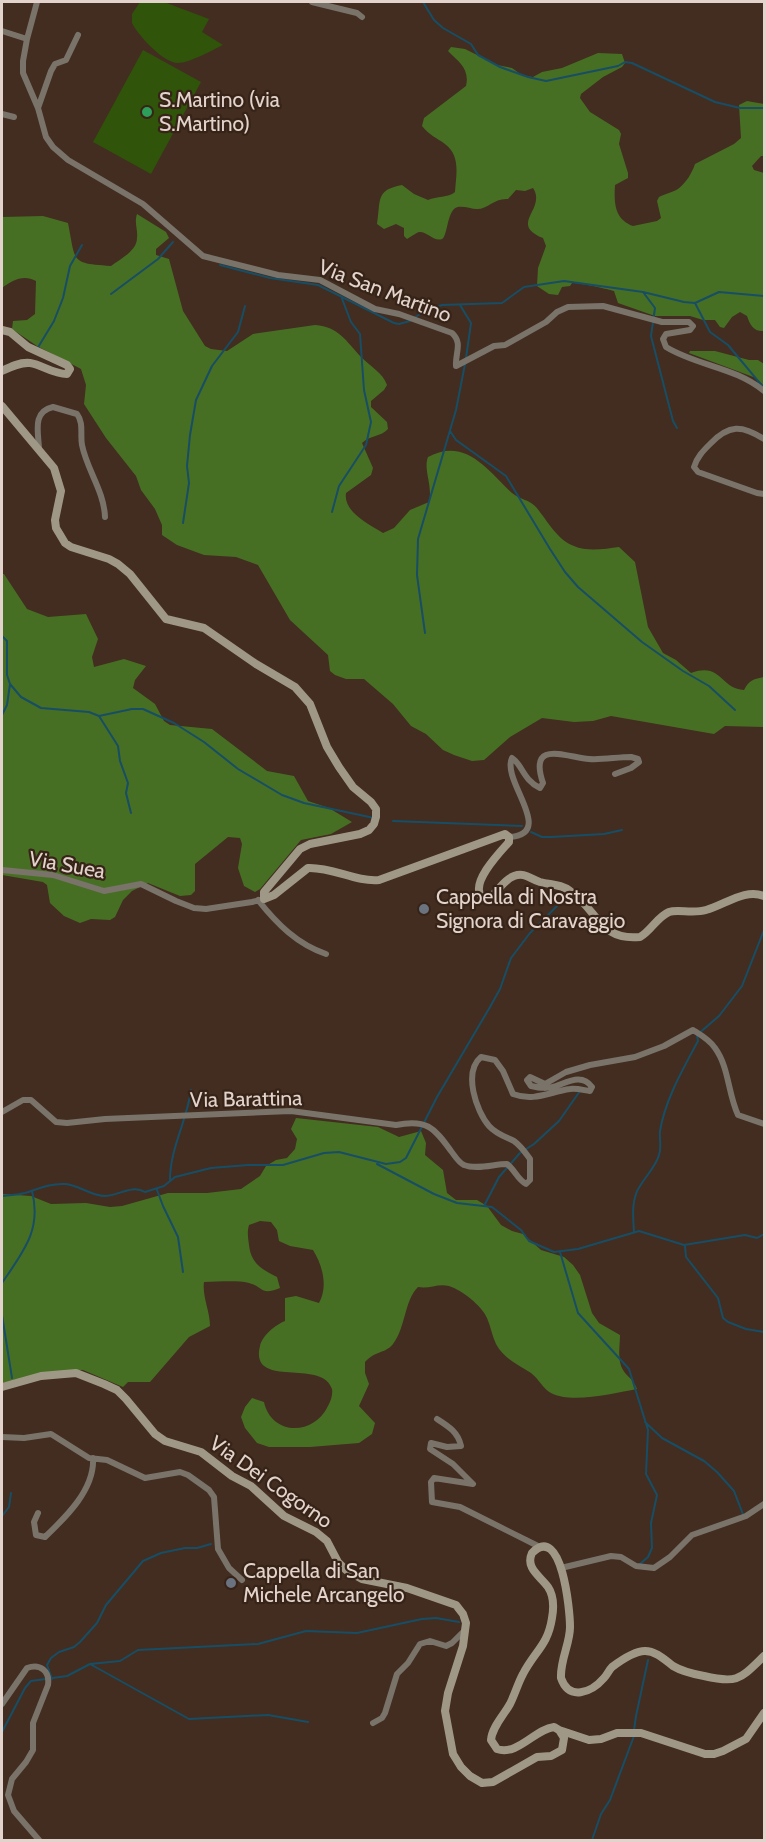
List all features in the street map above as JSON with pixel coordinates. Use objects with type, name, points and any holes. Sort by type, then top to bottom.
[{"type":"street","name":"Via San Martino","points":[[37,2],[27,39],[23,73],[38,108],[46,136],[53,147],[91,175],[143,204],[204,256],[278,275],[320,280],[375,309],[399,314],[452,333],[459,345],[456,366],[494,346],[505,345],[568,307],[603,306],[662,322],[690,322],[693,326],[690,330],[666,334],[663,339],[666,347],[681,356],[733,372],[765,390]]},
{"type":"street","points":[[312,2],[357,13],[362,17]]},
{"type":"street","points":[[2,31],[27,39]]},
{"type":"street","points":[[38,108],[51,71],[55,64],[66,60],[78,35]]},
{"type":"street","points":[[2,114],[15,117]]},
{"type":"street","points":[[2,330],[67,365],[70,369],[67,374],[57,374],[31,363],[18,364],[2,371]]},
{"type":"street","points":[[2,406],[54,468],[60,485],[60,499],[55,520],[59,536],[65,543],[118,564],[130,574],[166,619],[204,628],[256,664],[295,687],[309,704],[327,747],[339,767],[353,787],[376,809],[374,824],[369,830],[360,834],[310,844],[300,849],[264,892],[261,899]]},
{"type":"street","points":[[39,451],[36,429],[38,420],[44,411],[53,407],[77,414],[81,424],[82,447],[102,498],[105,516]]},
{"type":"street","points":[[765,439],[748,430],[730,429],[722,433],[700,454],[694,467],[698,472],[765,494]]},
{"type":"street","points":[[261,899],[274,895],[308,868],[326,869],[370,881],[380,880],[503,835],[519,837],[525,832],[529,819],[528,810],[514,784],[510,770],[512,758],[517,761],[522,772],[540,788],[543,783],[540,774],[541,760],[544,756],[553,753],[591,759],[631,757],[638,759],[639,762],[632,768],[615,774]]},
{"type":"street","points":[[509,837],[509,842],[494,857],[478,885],[481,896],[490,897],[506,880],[526,875],[539,882],[564,887],[576,895],[603,928],[621,936],[640,937],[665,914],[672,911],[692,913],[751,893],[765,896]]},
{"type":"street","name":"Via Suea","points":[[2,870],[53,875],[104,891],[141,884],[176,902],[194,908],[206,909],[261,899]]},
{"type":"street","points":[[261,899],[280,925],[312,949],[326,954]]},
{"type":"street","name":"Via Barattina","points":[[2,1112],[23,1100],[31,1100],[56,1122],[68,1123],[105,1119],[291,1111],[396,1125],[422,1123],[437,1132],[459,1162],[466,1166],[507,1164],[514,1169],[520,1181],[526,1184],[530,1180],[532,1170],[530,1159],[515,1142],[490,1128],[481,1114],[471,1081],[472,1070],[481,1057],[495,1060],[503,1071],[513,1094],[521,1097],[534,1098],[573,1089],[590,1091],[592,1087],[589,1083],[578,1079],[544,1088],[531,1086],[527,1080],[530,1077],[545,1084],[566,1072],[635,1057],[664,1046],[693,1030],[708,1040],[720,1055],[733,1105],[738,1115],[765,1124]]},
{"type":"street","name":"Via Dei Cogorno","points":[[2,1386],[41,1376],[76,1373],[117,1390],[155,1434],[165,1442],[201,1452],[232,1476],[251,1486],[284,1516],[316,1532],[327,1541],[338,1562],[346,1570],[362,1579],[407,1588],[456,1605],[463,1614],[466,1623],[465,1630]]},
{"type":"street","points":[[437,1419],[450,1428],[458,1437],[461,1446],[447,1447],[431,1443],[430,1449],[453,1464],[473,1484],[435,1478],[431,1482],[432,1502],[460,1507],[540,1547],[549,1547],[553,1550],[561,1568],[570,1626],[561,1678],[572,1692],[590,1690],[603,1679],[611,1668],[632,1655],[645,1651],[658,1655],[686,1672],[726,1681],[738,1678],[765,1656]]},
{"type":"street","points":[[2,1437],[24,1438],[51,1434],[76,1451],[93,1458],[107,1460],[145,1478],[180,1472],[200,1482],[214,1497],[217,1512],[216,1538],[222,1559],[242,1580]]},
{"type":"street","points":[[38,1513],[34,1522],[36,1535],[45,1537],[76,1504],[92,1475],[93,1458]]},
{"type":"street","points":[[561,1568],[611,1556],[621,1557],[636,1566],[654,1568],[670,1557],[692,1535],[746,1516],[765,1504]]},
{"type":"street","points":[[465,1630],[463,1646],[448,1693],[446,1711],[453,1754],[470,1776],[482,1783],[493,1782],[537,1757],[551,1756],[562,1750],[564,1738],[554,1726],[546,1728],[505,1751],[494,1747],[491,1740],[492,1732],[511,1702],[523,1674],[535,1654],[544,1645],[550,1631],[554,1601],[549,1588],[529,1562],[532,1552],[540,1547]]},
{"type":"street","points":[[373,1724],[385,1713],[397,1674],[408,1663],[420,1644],[430,1641],[446,1646],[465,1630]]},
{"type":"street","points":[[2,1704],[27,1668],[36,1666],[45,1670],[49,1680],[33,1723],[33,1750],[12,1779],[8,1795],[14,1811],[39,1840]]},
{"type":"street","points":[[559,1730],[589,1740],[601,1739],[617,1733],[641,1733],[705,1754],[714,1754],[746,1739],[765,1713]]},
{"type":"green space","points":[[140,2],[164,2],[209,19],[202,32],[223,45],[195,59],[172,62],[158,54],[132,23],[132,14]]},
{"type":"green space","points":[[451,47],[465,49],[497,65],[512,68],[523,76],[533,77],[598,53],[622,54],[625,63],[622,67],[603,77],[581,94],[580,98],[590,112],[619,130],[621,134],[619,144],[628,178],[615,185],[615,204],[622,219],[633,226],[661,218],[657,201],[659,197],[681,187],[695,164],[741,138],[739,105],[747,101],[764,104],[764,156],[761,156],[752,166],[754,170],[764,173],[764,331],[755,329],[747,316],[740,312],[732,317],[724,328],[720,327],[715,320],[703,320],[690,316],[655,316],[618,303],[614,291],[586,285],[572,283],[570,286],[562,287],[558,295],[549,294],[537,286],[538,268],[546,246],[543,238],[533,233],[529,227],[528,222],[536,203],[533,188],[525,191],[516,190],[508,199],[499,200],[481,209],[462,207],[454,209],[444,237],[439,240],[419,232],[407,239],[404,236],[404,228],[396,224],[384,229],[377,224],[381,197],[393,187],[402,185],[428,200],[455,192],[456,166],[453,154],[445,144],[422,126],[424,118],[466,86],[465,70],[448,51]]},
{"type":"green space","name":"S.Martino (via S.Martino)","points":[[143,50],[201,82],[151,174],[93,142]]},
{"type":"green space","points":[[137,214],[166,232],[169,238],[156,249],[156,255],[169,259],[183,311],[205,346],[227,351],[253,334],[315,325],[323,326],[341,336],[383,377],[387,385],[371,401],[371,407],[387,422],[388,429],[362,443],[373,468],[371,475],[346,493],[349,506],[358,517],[383,533],[394,528],[410,510],[429,502],[428,457],[441,452],[454,451],[475,459],[512,493],[534,505],[557,534],[568,543],[579,548],[590,549],[619,547],[635,562],[648,627],[663,653],[676,660],[691,673],[709,671],[715,673],[736,689],[744,690],[752,680],[764,677],[764,727],[725,726],[714,734],[611,716],[593,721],[574,722],[542,718],[510,737],[484,760],[472,761],[443,750],[426,734],[411,726],[393,704],[364,679],[346,679],[330,671],[328,655],[290,620],[258,565],[236,557],[204,555],[177,545],[162,535],[162,525],[155,509],[141,490],[136,476],[106,438],[84,404],[86,385],[81,369],[37,346],[12,329],[13,321],[27,320],[35,314],[36,281],[27,278],[18,279],[2,288],[2,217],[43,216],[68,223],[74,253],[81,262],[111,266],[127,254],[136,243]]},
{"type":"green space","points":[[690,351],[715,351],[749,360],[758,360],[764,364],[764,386],[756,378],[689,353]]},
{"type":"green space","points":[[2,574],[27,609],[48,617],[86,614],[98,639],[92,657],[94,667],[124,659],[146,666],[135,680],[133,688],[155,704],[164,721],[170,725],[212,729],[267,771],[294,776],[308,801],[329,808],[352,822],[331,834],[301,840],[255,892],[244,886],[238,868],[242,844],[240,838],[228,837],[195,864],[195,891],[191,895],[180,896],[148,883],[132,891],[123,900],[115,917],[110,920],[91,919],[80,923],[64,916],[50,903],[47,885],[43,882],[2,875]]},
{"type":"green space","points":[[296,1118],[378,1127],[399,1137],[421,1131],[426,1143],[425,1155],[443,1170],[447,1193],[456,1200],[477,1200],[487,1206],[501,1225],[523,1234],[541,1250],[564,1257],[573,1265],[580,1275],[592,1313],[599,1323],[620,1335],[621,1366],[637,1389],[581,1398],[570,1398],[551,1393],[531,1373],[503,1354],[484,1313],[471,1299],[449,1286],[418,1287],[410,1299],[393,1344],[365,1362],[365,1373],[369,1384],[359,1406],[375,1423],[372,1434],[359,1443],[310,1447],[269,1447],[257,1443],[245,1428],[241,1417],[252,1398],[264,1402],[268,1413],[275,1421],[293,1428],[313,1423],[321,1416],[329,1404],[332,1393],[326,1380],[315,1375],[276,1371],[265,1367],[260,1359],[260,1346],[263,1338],[285,1321],[285,1298],[296,1296],[319,1303],[324,1283],[322,1270],[313,1250],[290,1246],[279,1241],[277,1230],[271,1222],[260,1221],[249,1225],[250,1251],[258,1265],[277,1277],[280,1288],[265,1291],[244,1282],[204,1282],[210,1326],[189,1337],[150,1382],[128,1382],[123,1387],[83,1370],[60,1371],[2,1383],[2,1194],[31,1196],[51,1204],[86,1203],[110,1207],[122,1206],[168,1193],[207,1193],[241,1189],[260,1176],[266,1166],[276,1160],[287,1158],[295,1149],[297,1139],[291,1129]]},
{"type":"waterway","points":[[423,2],[434,20],[443,28],[471,44],[478,55],[500,67],[528,77],[546,81],[618,66],[625,62],[632,63],[715,102],[740,108],[764,108]]},
{"type":"waterway","points":[[111,294],[158,259],[173,242]]},
{"type":"waterway","points":[[37,349],[54,321],[63,298],[70,266],[82,245]]},
{"type":"waterway","points":[[220,265],[270,278],[318,285],[394,323],[410,321]]},
{"type":"waterway","points":[[414,318],[442,305],[502,303],[524,287],[564,281],[643,292],[695,303],[719,292],[764,296]]},
{"type":"waterway","points":[[643,292],[655,308],[651,336],[673,421],[677,428]]},
{"type":"waterway","points":[[332,512],[339,486],[366,445],[371,422],[364,390],[360,334],[351,322],[341,296]]},
{"type":"waterway","points":[[695,303],[710,332],[728,345],[764,388]]},
{"type":"waterway","points":[[460,305],[471,323],[466,358]]},
{"type":"waterway","points":[[183,523],[189,483],[187,466],[190,435],[196,400],[212,366],[238,332],[245,306]]},
{"type":"waterway","points":[[425,633],[417,575],[418,539],[456,410],[465,364]]},
{"type":"waterway","points":[[450,431],[456,440],[506,476],[550,549],[578,587],[642,642],[709,686],[735,710]]},
{"type":"waterway","points":[[2,636],[7,641],[7,675],[10,684],[21,697],[41,708],[89,712],[99,716],[143,709],[174,723],[204,742],[238,769],[282,795],[304,803],[374,818]]},
{"type":"waterway","points":[[2,715],[7,705],[10,684]]},
{"type":"waterway","points":[[99,716],[118,746],[120,761],[128,783],[126,793],[131,813]]},
{"type":"waterway","points":[[393,821],[522,826]]},
{"type":"waterway","points":[[531,832],[542,837],[551,837],[604,834],[622,830]]},
{"type":"waterway","points":[[2,1196],[22,1194],[60,1184],[70,1185],[100,1196],[110,1196],[135,1189],[145,1192],[164,1186],[175,1177],[211,1168],[283,1165],[324,1153],[339,1152],[386,1164],[400,1162],[406,1158],[437,1097],[500,989],[511,958],[566,893]]},
{"type":"waterway","points":[[634,1232],[635,1197],[659,1155],[662,1119],[670,1096],[698,1041],[697,1035],[719,1016],[742,986],[764,930]]},
{"type":"waterway","points":[[170,1180],[173,1157],[191,1090]]},
{"type":"waterway","points":[[484,1206],[499,1177],[520,1153],[534,1144],[559,1121],[580,1091]]},
{"type":"waterway","points":[[377,1164],[434,1194],[457,1203],[492,1207],[521,1230],[529,1241],[554,1252],[578,1249],[639,1231],[684,1245],[745,1235],[757,1238],[764,1234]]},
{"type":"waterway","points":[[157,1190],[178,1237],[183,1272]]},
{"type":"waterway","points":[[2,1283],[29,1240],[34,1217],[32,1191]]},
{"type":"waterway","points":[[685,1246],[686,1257],[718,1298],[723,1318],[746,1329],[764,1332]]},
{"type":"waterway","points":[[560,1252],[578,1313],[629,1369],[648,1430],[646,1474],[657,1495],[651,1523],[652,1548],[648,1557],[640,1564]]},
{"type":"waterway","points":[[2,1315],[12,1378]]},
{"type":"waterway","points":[[645,1422],[662,1438],[704,1461],[717,1472],[734,1491],[744,1517]]},
{"type":"waterway","points":[[2,1516],[9,1507],[11,1493]]},
{"type":"waterway","points":[[52,1679],[47,1665],[51,1658],[80,1642],[97,1623],[106,1605],[143,1561],[161,1553],[211,1544]]},
{"type":"waterway","points":[[2,1732],[31,1681],[67,1676],[90,1664],[120,1661],[138,1650],[258,1644],[306,1631],[357,1633],[422,1619],[436,1618],[459,1622]]},
{"type":"waterway","points":[[634,1730],[648,1660]]},
{"type":"waterway","points":[[90,1664],[189,1719],[268,1715],[308,1722]]},
{"type":"waterway","points":[[592,1840],[634,1736]]},
{"type":"place","name":"S.Martino (via S.Martino)","points":[[147,112]]},
{"type":"place","name":"Cappella di Nostra Signora di Caravaggio","points":[[424,909]]},
{"type":"place","name":"Cappella di San Michele Arcangelo","points":[[231,1583]]}]
